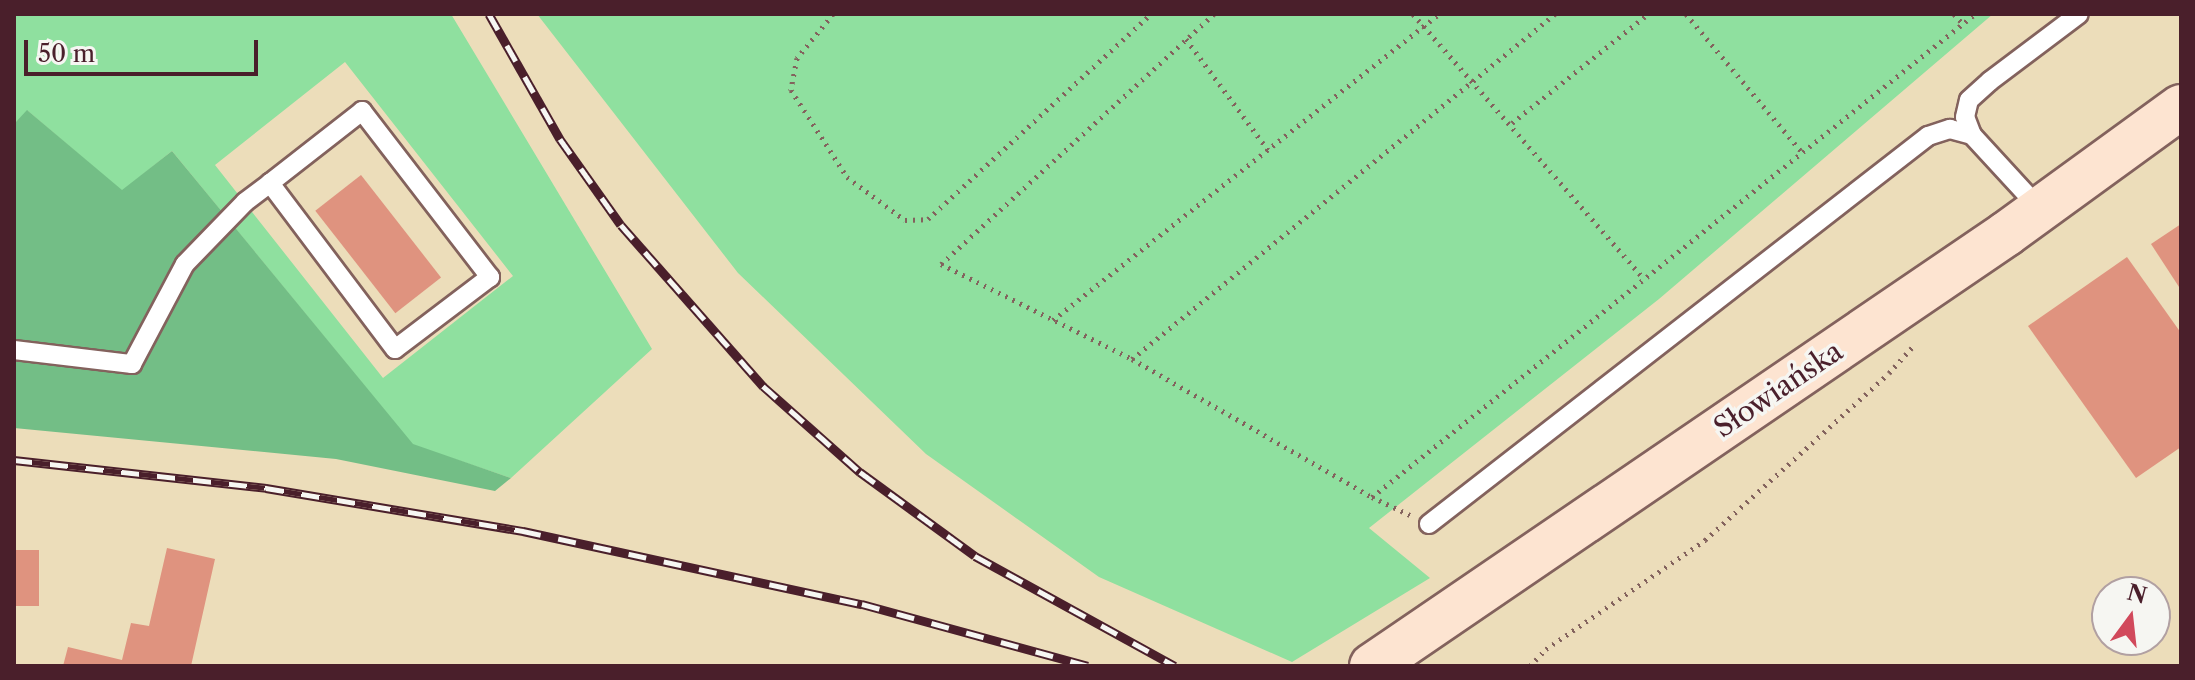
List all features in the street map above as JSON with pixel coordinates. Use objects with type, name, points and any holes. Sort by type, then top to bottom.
[{"type":"street","name":"Słowiańska","points":[[1375,664],[2040,209],[2181,107]]},
{"type":"lane","points":[[2040,209],[1972,135],[1965,117],[1969,100],[2079,14]]},
{"type":"lane","points":[[14,350],[132,364],[185,264],[270,183],[362,111],[490,277],[395,349],[270,183]]},
{"type":"lane","points":[[1429,524],[1928,136],[1950,129],[1972,135]]},
{"type":"path","points":[[831,14],[797,58],[791,90],[847,177],[905,220],[928,219],[1151,14]]},
{"type":"path","points":[[1214,14],[941,264],[1132,359],[1372,497],[1429,524]]},
{"type":"path","points":[[1413,14],[1512,123],[1644,279]]},
{"type":"path","points":[[1053,320],[1439,14]]},
{"type":"path","points":[[1132,359],[1555,14]]},
{"type":"path","points":[[1512,123],[1648,14]]},
{"type":"path","points":[[1686,14],[1802,152]]},
{"type":"path","points":[[1954,14],[1963,24]]},
{"type":"path","points":[[1372,497],[1975,14]]},
{"type":"path","points":[[1186,39],[1268,150]]},
{"type":"path","points":[[1530,666],[1546,649],[1705,540],[1889,373],[1917,341]]},
{"type":"green space","points":[[14,14],[451,14],[652,349],[511,478],[413,445],[172,151],[122,191],[28,111],[14,124]],"holes":[[[345,62],[513,276],[383,378],[215,165]]]},
{"type":"green space","points":[[537,14],[1993,14],[1659,299],[1369,528],[1430,578],[1292,662],[1099,577],[926,454],[738,273]]},
{"type":"green space","points":[[27,110],[122,190],[172,151],[413,444],[511,478],[495,491],[336,459],[14,428],[14,124]]},
{"type":"building","points":[[361,175],[441,277],[395,313],[315,211]]},
{"type":"building","points":[[2181,224],[2181,290],[2151,244]]},
{"type":"building","points":[[2127,257],[2181,333],[2181,447],[2136,478],[2028,326]]},
{"type":"building","points":[[167,548],[215,559],[191,666],[63,666],[68,647],[122,660],[131,623],[149,626]]},
{"type":"building","points":[[14,550],[39,550],[39,606],[14,606]]},
{"type":"railway","points":[[489,14],[560,139],[621,225],[763,386],[860,472],[975,556],[1175,666]]},
{"type":"railway","points":[[14,460],[266,488],[523,531],[862,604],[1088,666]]}]
